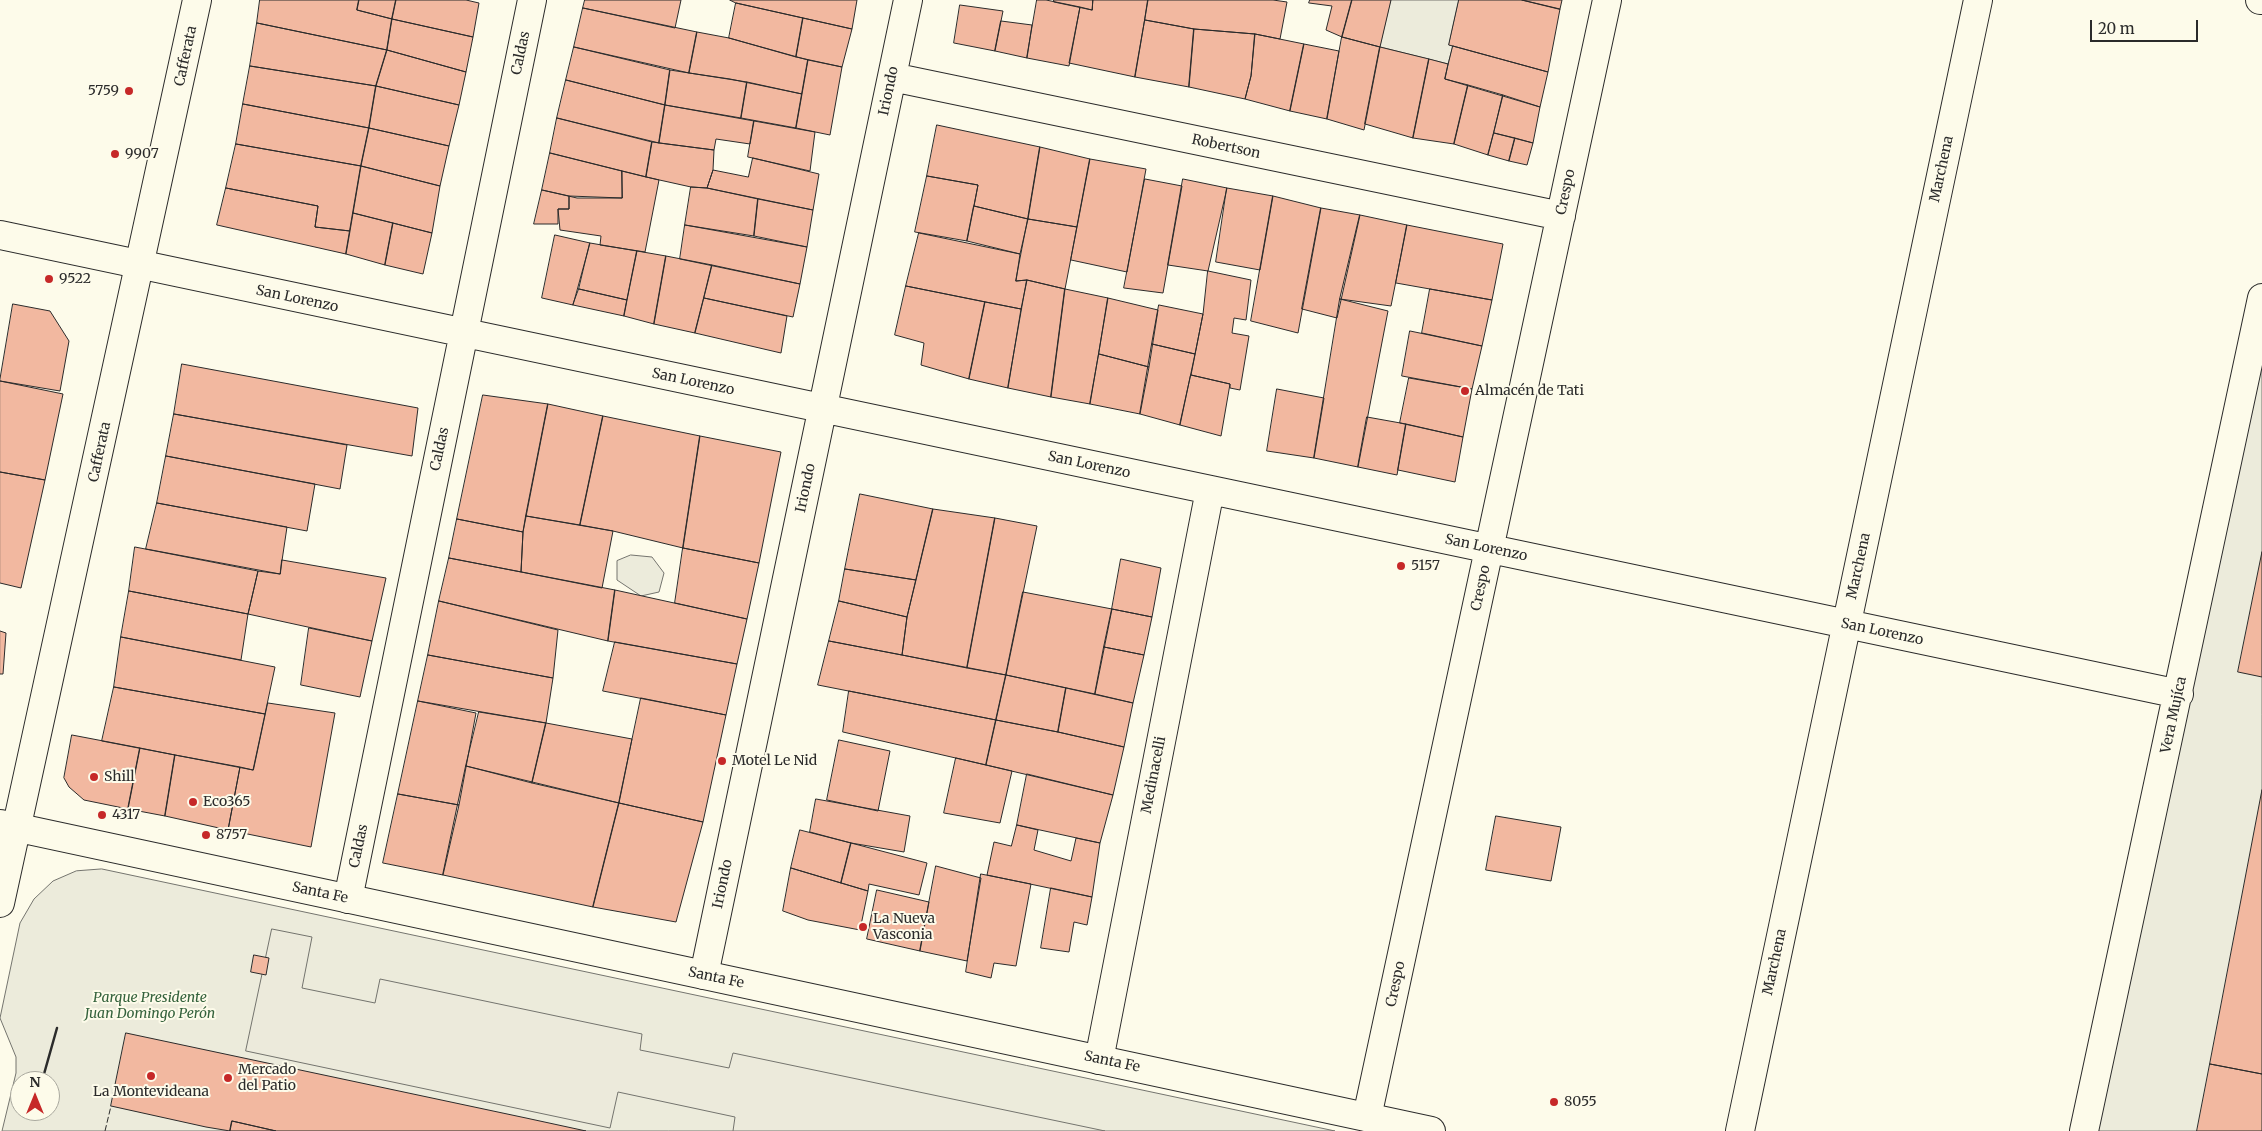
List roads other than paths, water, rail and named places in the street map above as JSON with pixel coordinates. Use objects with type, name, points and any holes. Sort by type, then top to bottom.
[{"type":"street","name":"Cafferata","points":[[0,903],[8,826],[141,266],[198,0]]},
{"type":"street","name":"Caldas","points":[[348,899],[532,0]]},
{"type":"street","name":"Iriondo","points":[[704,975],[908,0]]},
{"type":"street","name":"Crespo","points":[[1367,1117],[1607,0]]},
{"type":"street","name":"Marchena","points":[[1740,1131],[1978,0]]},
{"type":"street","name":"Robertson","points":[[892,77],[1561,216]]},
{"type":"street","name":"San Lorenzo","points":[[0,235],[2179,694]]},
{"type":"street","name":"Vera Mujíca","points":[[2084,1131],[2179,694],[2262,298]]},
{"type":"street","name":"Medinacelli","points":[[1099,1060],[1210,490]]},
{"type":"street","name":"Santa Fe","points":[[8,826],[1432,1131]]},
{"type":"place","name":"5759","points":[[129,91]]},
{"type":"place","name":"9907","points":[[115,154]]},
{"type":"place","name":"9522","points":[[49,279]]},
{"type":"place","name":"Almacén de Tati","points":[[1465,391]]},
{"type":"place","name":"5157","points":[[1401,566]]},
{"type":"place","name":"Motel Le Nid","points":[[722,761]]},
{"type":"place","name":"Shill","points":[[94,777]]},
{"type":"place","name":"Eco365","points":[[193,802]]},
{"type":"place","name":"4317","points":[[102,815]]},
{"type":"place","name":"8757","points":[[206,835]]},
{"type":"place","name":"La Nueva Vasconia","points":[[863,927]]},
{"type":"place","name":"La Montevideana","points":[[151,1076]]},
{"type":"place","name":"Mercado del Patio","points":[[228,1078]]},
{"type":"place","name":"8055","points":[[1554,1102]]},
{"type":"park label","name":"Parque Presidente Juan Domingo Perón","points":[[150,1006]]}]
